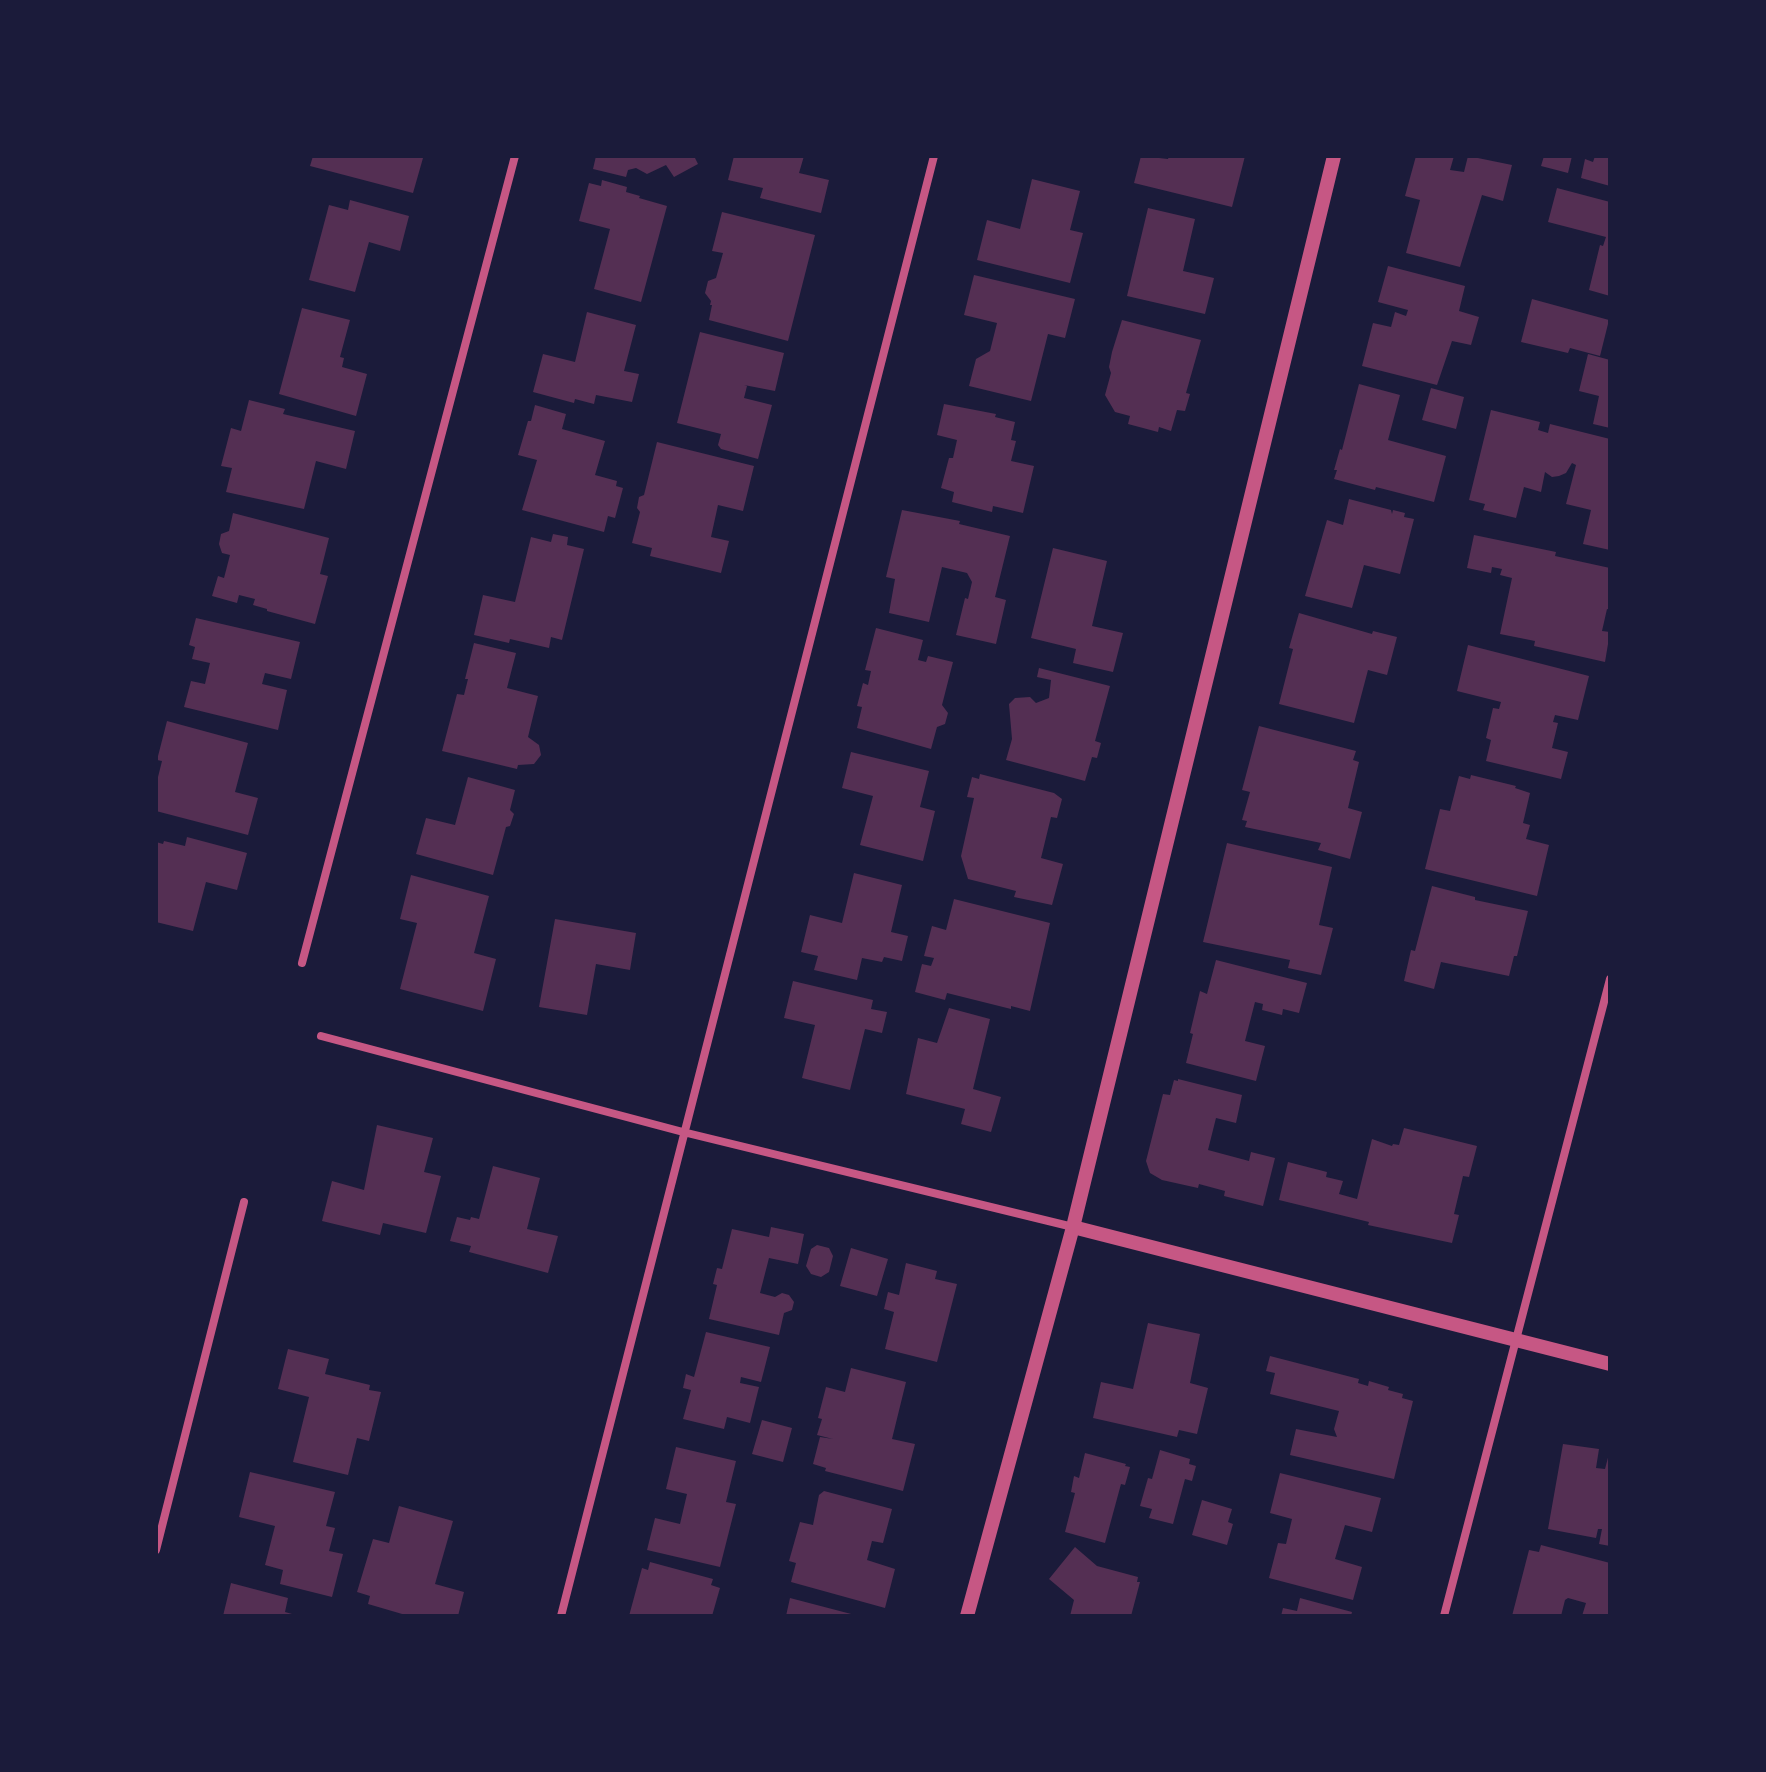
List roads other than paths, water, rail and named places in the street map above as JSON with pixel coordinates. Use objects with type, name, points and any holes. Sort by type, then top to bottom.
[{"type":"street","points":[[302,963],[515,156]]},
{"type":"street","points":[[561,1616],[934,156]]},
{"type":"street","points":[[967,1616],[1073,1227],[1334,156]]},
{"type":"street","points":[[1444,1616],[1610,979]]},
{"type":"street","points":[[321,1036],[683,1132],[1073,1227],[1610,1364]]},
{"type":"street","points":[[156,1550],[244,1202]]}]
